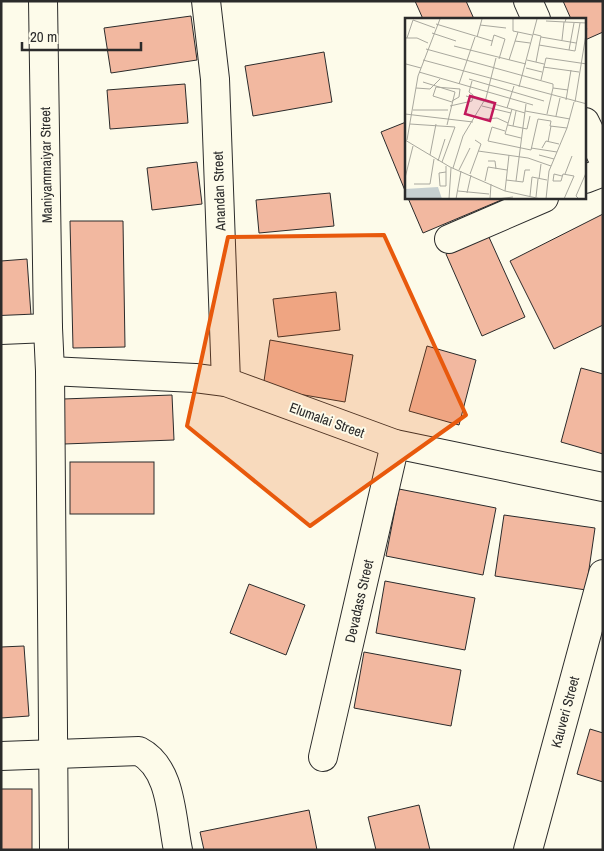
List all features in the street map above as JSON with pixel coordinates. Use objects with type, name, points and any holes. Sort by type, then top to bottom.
[{"type":"street","name":"Maniyammaiyar Street","points":[[43,1],[50,371],[54,850]]},
{"type":"street","name":"Anandan Street","points":[[206,1],[215,79],[226,382]]},
{"type":"street","points":[[528,1],[536,18]]},
{"type":"street","points":[[586,124],[603,160]]},
{"type":"street","points":[[586,180],[603,172]]},
{"type":"street","points":[[449,240],[542,199]]},
{"type":"street","points":[[1,330],[48,328]]},
{"type":"street","name":"Elumalai Street","points":[[50,371],[195,378],[226,382],[395,444],[603,487]]},
{"type":"street","name":"Devadass Street","points":[[323,757],[395,444]]},
{"type":"street","name":"Kauveri Street","points":[[528,850],[603,574]]},
{"type":"street","points":[[1,756],[139,751],[152,758],[163,776],[178,850]]},
{"type":"highlighted area","points":[[384,235],[466,415],[310,526],[187,426],[228,237]]},
{"type":"building","points":[[415,1],[466,1],[474,18],[423,18]]},
{"type":"building","points":[[563,1],[603,1],[603,32],[586,40],[586,18],[571,18]]},
{"type":"building","points":[[191,16],[197,60],[111,73],[104,28]]},
{"type":"building","points":[[324,52],[332,102],[253,116],[245,66]]},
{"type":"building","points":[[185,84],[188,123],[110,129],[107,90]]},
{"type":"building","points":[[405,122],[405,191],[381,132]]},
{"type":"building","points":[[197,162],[202,204],[152,210],[147,168]]},
{"type":"building","points":[[330,193],[334,226],[259,233],[256,200]]},
{"type":"building","points":[[408,199],[504,199],[423,233]]},
{"type":"building","points":[[603,214],[603,325],[554,349],[510,261]]},
{"type":"building","points":[[70,221],[123,221],[125,347],[73,348]]},
{"type":"building","points":[[488,235],[525,317],[482,336],[446,254]]},
{"type":"building","points":[[27,259],[31,315],[1,317],[1,261]]},
{"type":"building","points":[[336,292],[340,330],[278,337],[273,299]]},
{"type":"building","points":[[270,340],[353,355],[345,402],[263,388]]},
{"type":"building","points":[[427,346],[476,360],[459,425],[409,411]]},
{"type":"building","points":[[581,368],[603,374],[603,454],[561,442]]},
{"type":"building","points":[[172,395],[174,440],[64,444],[63,399]]},
{"type":"building","points":[[70,462],[154,462],[154,514],[70,514]]},
{"type":"building","points":[[399,489],[496,508],[483,575],[386,556]]},
{"type":"building","points":[[504,515],[595,528],[586,590],[495,576]]},
{"type":"building","points":[[385,581],[475,598],[465,650],[376,633]]},
{"type":"building","points":[[249,584],[305,605],[286,655],[230,633]]},
{"type":"building","points":[[24,646],[29,716],[1,718],[1,647]]},
{"type":"building","points":[[364,652],[461,670],[451,726],[354,708]]},
{"type":"building","points":[[590,729],[603,733],[603,782],[577,774]]},
{"type":"building","points":[[1,789],[32,789],[32,850],[1,850]]},
{"type":"building","points":[[419,805],[430,850],[376,850],[368,817]]},
{"type":"building","points":[[309,810],[317,850],[204,850],[200,832]]}]
